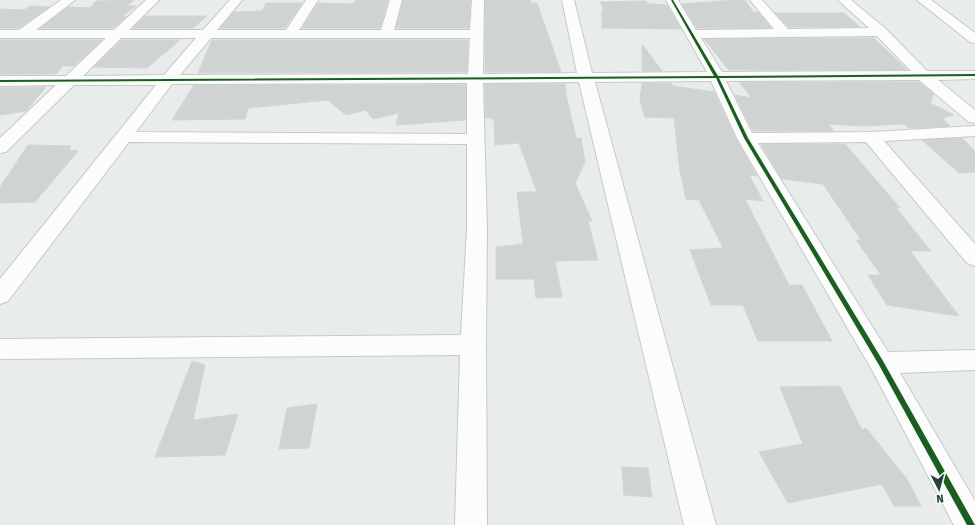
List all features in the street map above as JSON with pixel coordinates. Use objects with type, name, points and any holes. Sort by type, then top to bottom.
[{"type":"street","points":[[22,34],[69,0]]},
{"type":"street","points":[[0,148],[6,136],[69,81],[153,0]]},
{"type":"street","points":[[0,295],[168,80],[236,0]]},
{"type":"street","points":[[290,34],[312,0]]},
{"type":"street","points":[[386,34],[396,0]]},
{"type":"street","points":[[472,525],[473,345],[477,230],[475,79],[478,0]]},
{"type":"street","points":[[568,0],[586,78],[700,525]]},
{"type":"street","points":[[672,0],[717,77],[746,138],[880,363],[970,525]]},
{"type":"street","points":[[756,0],[784,33]]},
{"type":"street","points":[[844,0],[881,32],[924,76],[975,118]]},
{"type":"street","points":[[923,0],[972,34]]},
{"type":"street","points":[[693,34],[881,32]]},
{"type":"street","points":[[0,34],[477,34]]},
{"type":"street","points":[[0,81],[975,75]]},
{"type":"street","points":[[746,138],[871,137],[975,131]]},
{"type":"street","points":[[123,137],[476,139]]},
{"type":"street","points":[[871,137],[975,258]]},
{"type":"street","points":[[0,349],[473,345]]},
{"type":"street","points":[[880,363],[975,360]]},
{"type":"building","points":[[134,0],[127,6],[136,6],[122,16],[127,16],[113,28],[40,28],[68,7],[90,8],[96,1]]},
{"type":"building","points":[[355,0],[388,0],[380,28],[302,28],[318,3],[353,4]]},
{"type":"building","points":[[403,0],[470,0],[469,28],[396,28]]},
{"type":"building","points":[[485,0],[530,0],[531,3],[537,3],[561,72],[485,72]]},
{"type":"building","points":[[745,0],[753,12],[758,12],[771,28],[697,28],[682,4]]},
{"type":"building","points":[[646,1],[649,4],[667,5],[681,29],[602,28],[602,10],[604,9],[600,2]]},
{"type":"building","points":[[266,3],[302,3],[285,28],[220,28],[234,12],[262,11]]},
{"type":"building","points":[[30,6],[49,7],[19,28],[0,28],[0,9],[24,10]]},
{"type":"building","points":[[775,13],[844,13],[860,27],[789,27]]},
{"type":"building","points":[[145,16],[207,16],[193,28],[133,28]]},
{"type":"building","points":[[874,38],[907,70],[729,70],[704,39]]},
{"type":"building","points":[[0,40],[102,40],[74,66],[63,66],[56,74],[0,74]]},
{"type":"building","points":[[122,40],[180,40],[147,68],[94,67]]},
{"type":"building","points":[[212,40],[468,40],[467,72],[198,73]]},
{"type":"building","points":[[642,44],[662,71],[642,71]]},
{"type":"building","points":[[739,82],[918,82],[934,94],[930,103],[954,115],[942,118],[950,126],[909,128],[904,124],[864,126],[828,124],[834,131],[753,131],[735,95],[752,98]]},
{"type":"building","points":[[642,83],[671,83],[673,86],[714,92],[736,139],[757,176],[749,175],[763,201],[745,199],[789,285],[802,285],[832,341],[758,341],[743,305],[711,305],[690,250],[723,248],[699,200],[686,199],[680,171],[674,118],[645,117],[640,100]]},
{"type":"building","points":[[485,84],[565,84],[566,95],[576,138],[581,138],[585,162],[575,183],[592,221],[588,221],[598,260],[555,261],[562,297],[536,298],[534,279],[496,279],[496,247],[523,244],[517,192],[537,192],[519,143],[495,145],[494,120],[492,118],[485,118]]},
{"type":"building","points":[[194,85],[466,85],[466,120],[396,125],[399,113],[373,119],[366,110],[346,115],[328,100],[248,108],[245,119],[172,120]]},
{"type":"building","points":[[46,87],[26,111],[0,115],[0,88]]},
{"type":"building","points":[[962,138],[975,151],[975,172],[959,173],[922,140]]},
{"type":"building","points":[[761,144],[845,144],[900,208],[896,208],[931,251],[910,251],[959,316],[887,305],[868,275],[881,275],[856,240],[861,240],[823,184],[782,179]]},
{"type":"building","points":[[28,145],[71,146],[69,150],[78,151],[35,202],[0,203],[0,187]]},
{"type":"building","points":[[192,361],[205,365],[193,420],[238,414],[225,455],[155,457]]},
{"type":"building","points":[[840,386],[862,430],[866,428],[907,479],[921,506],[894,506],[882,484],[788,503],[759,452],[803,444],[780,387]]},
{"type":"building","points":[[317,404],[309,448],[279,449],[287,408]]},
{"type":"building","points":[[622,467],[648,468],[652,497],[624,495]]},
{"type":"cycle path","points":[[672,0],[717,77],[746,138],[881,363],[971,525]]},
{"type":"cycle path","points":[[0,81],[975,75]]}]
